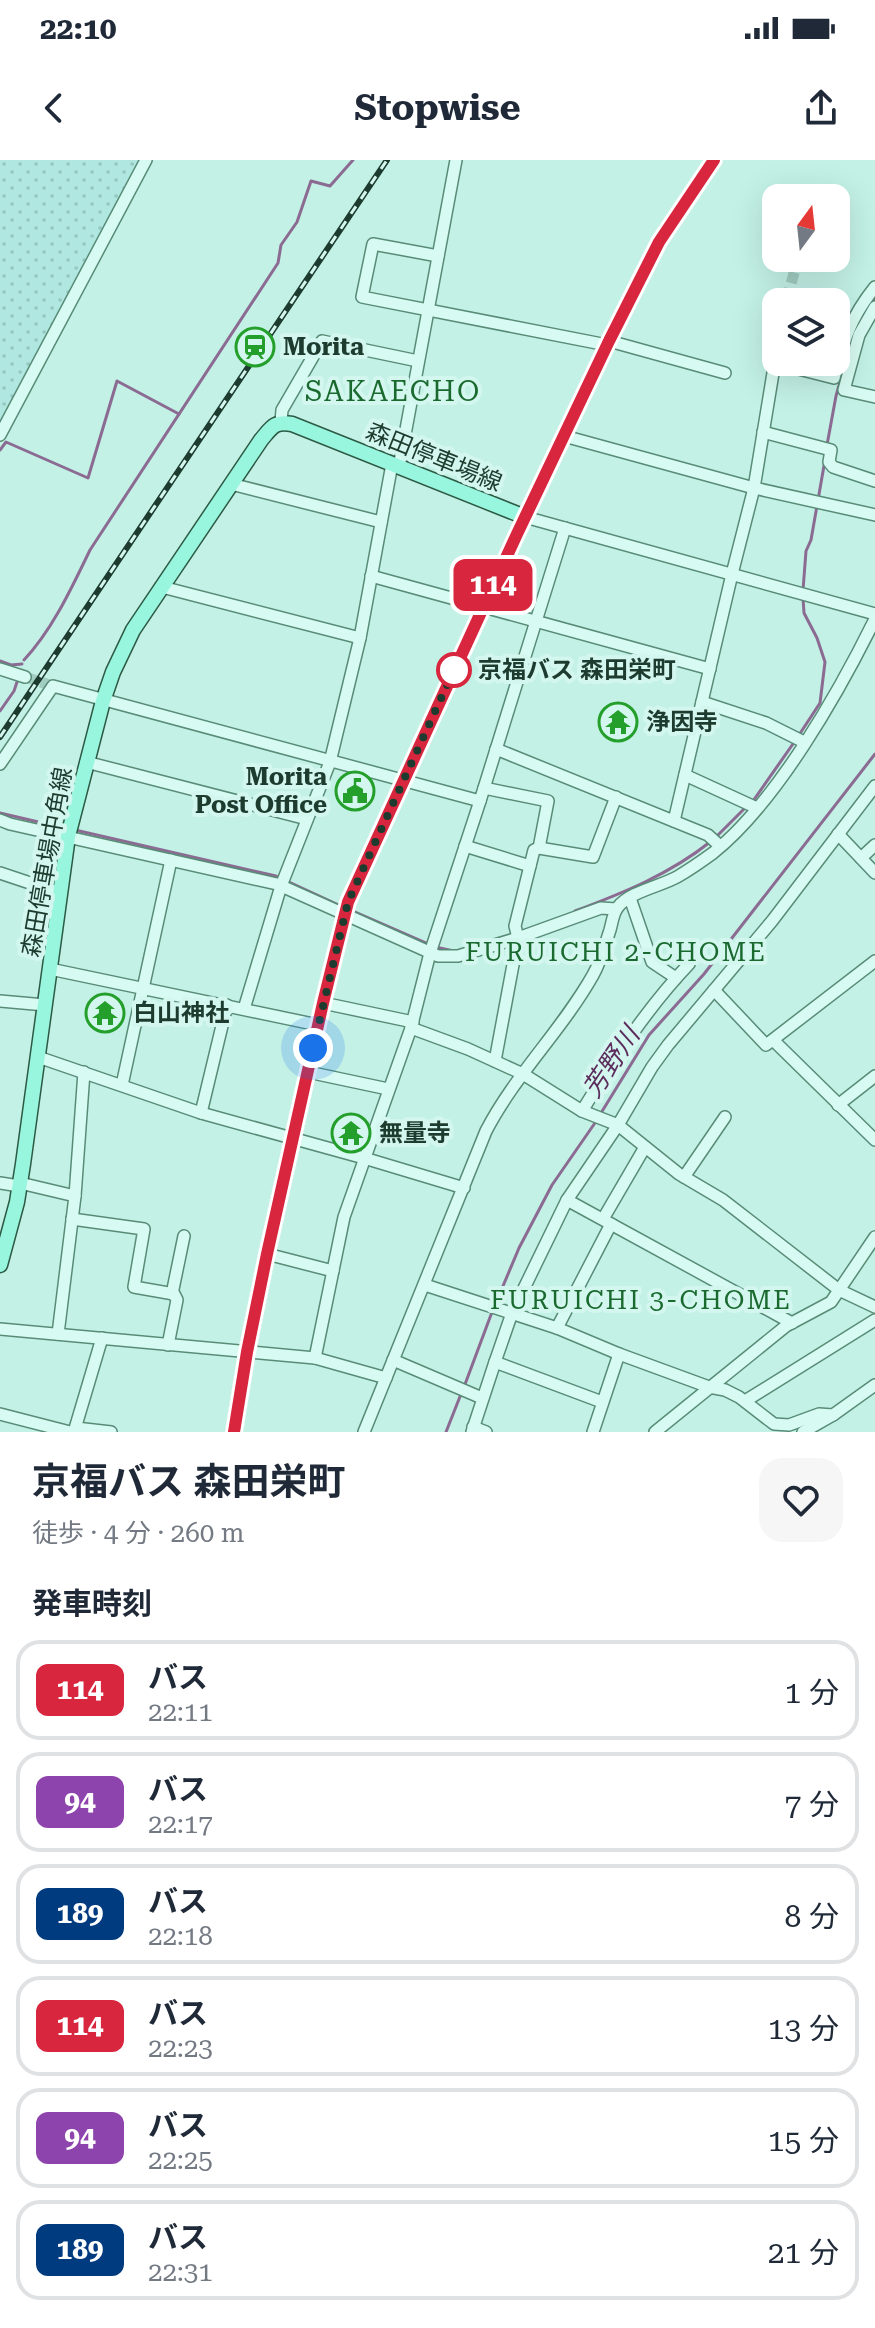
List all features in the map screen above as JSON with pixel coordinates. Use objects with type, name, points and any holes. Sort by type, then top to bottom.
[{"type":"main road","points":[[234,1432],[267,1254],[343,915],[483,606],[608,343],[659,242],[714,160]]},
{"type":"main road","name":"森田停車場線","points":[[281,422],[525,517]]},
{"type":"main road","name":"森田停車場中角線","points":[[0,1265],[20,1184],[70,830],[103,701],[124,646],[261,440],[274,425],[281,422]]},
{"type":"street","points":[[0,435],[146,160]]},
{"type":"street","points":[[244,1009],[281,886],[330,762],[360,638],[381,522],[418,361],[456,160]]},
{"type":"street","points":[[438,256],[373,244],[362,297],[608,343],[725,373]]},
{"type":"street","points":[[850,324],[875,287]]},
{"type":"street","points":[[857,311],[872,311],[854,352],[844,390],[875,397]]},
{"type":"street","points":[[281,422],[282,410],[322,341],[418,361]]},
{"type":"street","points":[[674,821],[754,488],[772,376]]},
{"type":"street","points":[[763,432],[831,450],[829,462],[833,467],[875,481]]},
{"type":"street","points":[[564,436],[754,488],[875,515]]},
{"type":"street","points":[[231,484],[381,522]]},
{"type":"street","points":[[364,1432],[486,1131],[499,1106],[591,979],[599,964],[616,909],[630,898],[677,877],[720,846],[757,808],[828,705],[875,616],[525,517]]},
{"type":"street","points":[[315,1358],[344,1217],[412,1025],[430,953],[565,528]]},
{"type":"street","points":[[371,576],[710,669]]},
{"type":"street","points":[[162,587],[360,638]]},
{"type":"street","points":[[0,669],[25,677]]},
{"type":"street","points":[[0,764],[53,686],[480,801]]},
{"type":"street","points":[[702,702],[766,723],[804,742]]},
{"type":"street","points":[[496,749],[708,835],[720,846]]},
{"type":"street","points":[[86,762],[307,819]]},
{"type":"street","points":[[685,775],[757,808]]},
{"type":"street","points":[[486,1432],[472,1430],[482,1398],[512,1313],[567,1200],[618,1125],[652,1067],[772,921],[875,786]]},
{"type":"street","points":[[484,788],[548,801],[539,848]]},
{"type":"street","points":[[495,1061],[518,938],[515,926],[534,850],[539,848],[593,857],[616,797]]},
{"type":"street","points":[[0,820],[10,824],[70,830],[171,860],[281,886],[445,957],[518,938],[601,908],[616,909]]},
{"type":"street","points":[[838,834],[875,873]]},
{"type":"street","points":[[861,858],[875,845]]},
{"type":"street","points":[[465,846],[530,866]]},
{"type":"street","points":[[122,1085],[171,860]]},
{"type":"street","points":[[0,873],[60,893]]},
{"type":"street","points":[[630,898],[652,962],[676,978]]},
{"type":"street","points":[[714,990],[766,1045],[875,961]]},
{"type":"street","points":[[582,1111],[651,1006],[689,964]]},
{"type":"street","points":[[50,969],[318,1025]]},
{"type":"street","points":[[0,1001],[45,1005]]},
{"type":"street","points":[[323,1003],[412,1025],[523,1074],[582,1111],[618,1125],[684,1177],[723,1200],[839,1290],[875,1307]]},
{"type":"street","points":[[201,1113],[227,1005]]},
{"type":"street","points":[[773,1040],[875,1140]]},
{"type":"street","points":[[38,1057],[201,1113],[464,1188]]},
{"type":"street","points":[[58,1334],[75,1196],[84,1072]]},
{"type":"street","points":[[308,1072],[388,1089]]},
{"type":"street","points":[[838,1105],[875,1076]]},
{"type":"street","points":[[684,1177],[725,1117]]},
{"type":"street","points":[[557,1328],[645,1147]]},
{"type":"street","points":[[0,1183],[20,1184],[75,1196]]},
{"type":"street","points":[[567,1200],[792,1323]]},
{"type":"street","points":[[72,1219],[144,1229],[134,1287],[172,1294],[177,1300],[168,1345]]},
{"type":"street","points":[[172,1294],[184,1236]]},
{"type":"street","points":[[655,1432],[792,1323],[831,1302],[875,1237]]},
{"type":"street","points":[[267,1254],[333,1271]]},
{"type":"street","points":[[425,1285],[557,1328],[619,1354],[725,1390],[774,1424],[781,1426],[819,1414],[833,1415]]},
{"type":"street","points":[[745,1401],[875,1320]]},
{"type":"street","points":[[0,1329],[315,1358],[386,1378]]},
{"type":"street","points":[[73,1431],[102,1338]]},
{"type":"street","points":[[593,1432],[619,1354]]},
{"type":"street","points":[[393,1360],[482,1398]]},
{"type":"street","points":[[495,1362],[602,1402]]},
{"type":"street","points":[[803,1432],[875,1385]]},
{"type":"street","points":[[0,1414],[73,1431],[111,1432]]},
{"type":"shaded area","points":[[0,160],[146,160],[0,435]]},
{"type":"waterway","points":[[24,660],[53,621],[90,550],[278,263],[281,245],[297,222],[311,181],[330,186],[353,160]]},
{"type":"waterway","points":[[860,322],[875,298]]},
{"type":"waterway","points":[[827,445],[836,396],[853,336]]},
{"type":"waterway","points":[[0,450],[6,442],[88,478],[117,381],[179,414]]},
{"type":"waterway","points":[[803,590],[806,551],[811,540],[825,460]]},
{"type":"waterway","points":[[799,735],[820,703],[825,662],[804,613],[803,598]]},
{"type":"waterway","points":[[0,661],[11,665],[22,664]]},
{"type":"waterway","points":[[0,711],[17,682]]},
{"type":"waterway","points":[[753,801],[795,741]]},
{"type":"waterway","name":"芳野川","points":[[601,1113],[649,1035],[704,974],[875,754]]},
{"type":"waterway","points":[[716,837],[747,806]]},
{"type":"waterway","points":[[0,813],[64,828]]},
{"type":"waterway","points":[[75,830],[276,876],[343,907]]},
{"type":"waterway","points":[[575,911],[662,873],[710,842]]},
{"type":"waterway","points":[[350,910],[428,944]]},
{"type":"waterway","points":[[435,947],[454,951]]},
{"type":"waterway","name":"芳野川","points":[[495,1305],[519,1248],[552,1185],[597,1120]]},
{"type":"waterway","name":"芳野川","points":[[464,1387],[492,1312]]},
{"type":"waterway","name":"芳野川","points":[[446,1432],[461,1394]]},
{"type":"tunnel","points":[[790,288],[794,272]]},
{"type":"tunnel","points":[[25,677],[53,686]]},
{"type":"railway","points":[[0,737],[387,160]]},
{"type":"bus line","name":"114","points":[[234,1432],[267,1254],[343,915],[402,781],[609,341],[659,242],[714,160]]},
{"type":"place","name":"Morita","points":[[255,347]]},
{"type":"place","name":"京福バス 森田栄町","points":[[454,670]]},
{"type":"place","name":"浄因寺","points":[[618,722]]},
{"type":"place","name":"Morita Post Office","points":[[355,791]]},
{"type":"place","name":"白山神社","points":[[105,1013]]},
{"type":"place","name":"無量寺","points":[[351,1133]]},
{"type":"district","name":"SAKAECHO","points":[[393,391]]},
{"type":"district","name":"FURUICHI 2-CHOME","points":[[616,952]]},
{"type":"district","name":"FURUICHI 3-CHOME","points":[[641,1300]]},
{"type":"route","points":[[313,1048],[343,915],[454,670]]}]
